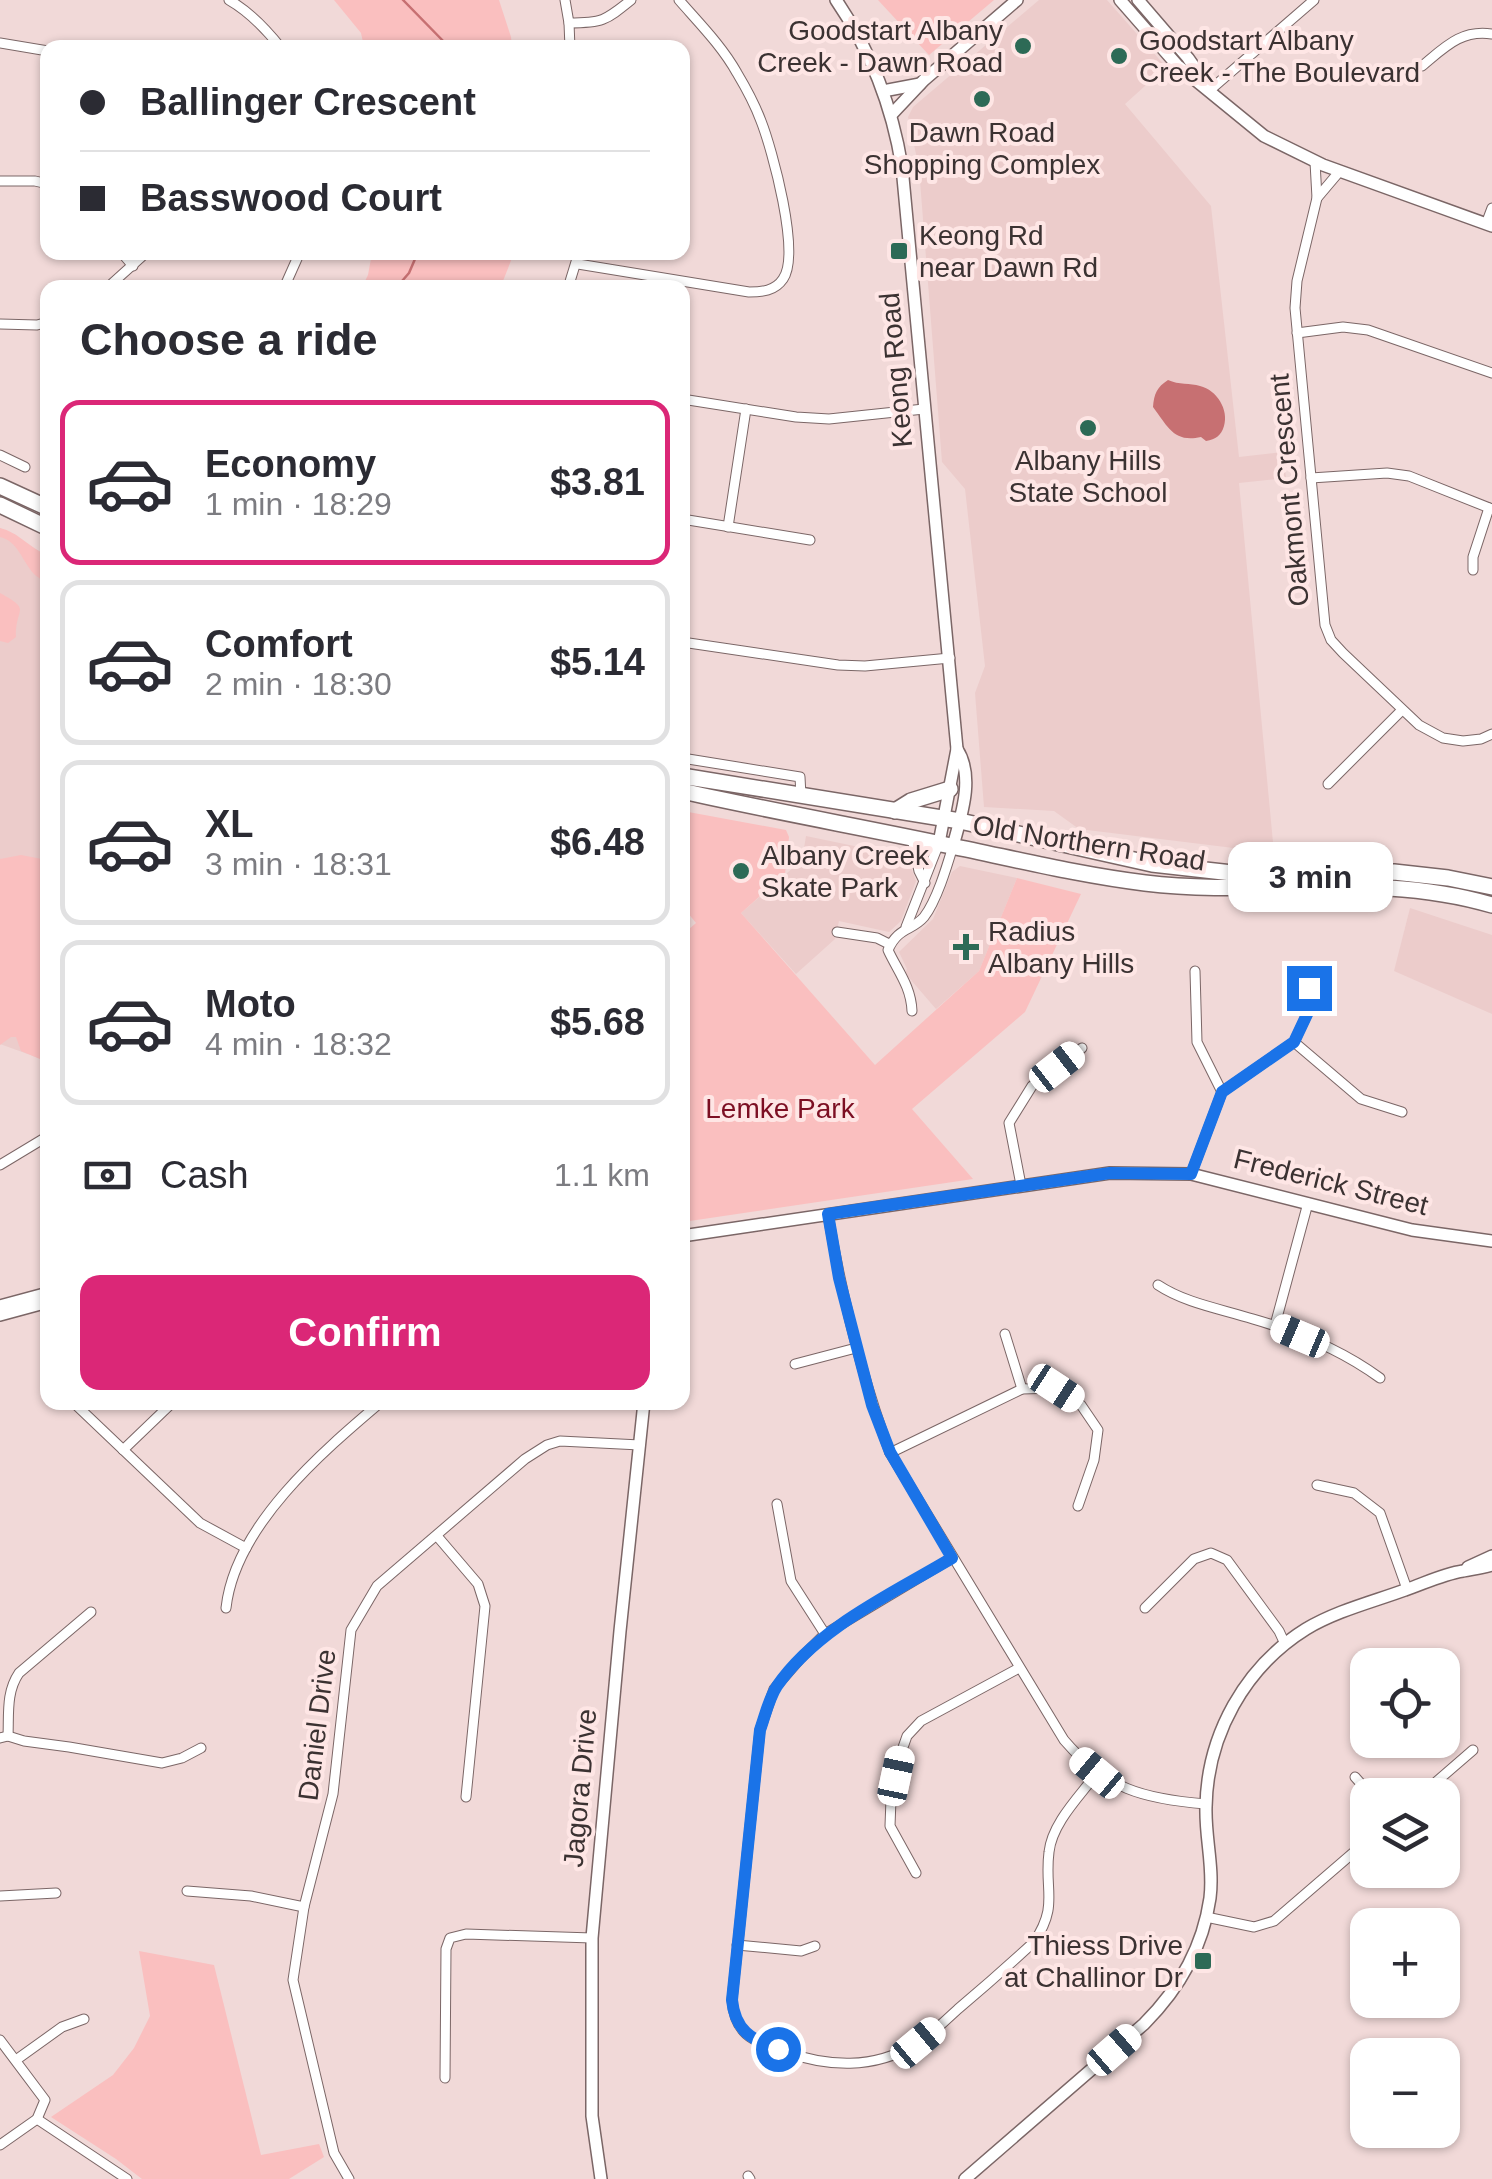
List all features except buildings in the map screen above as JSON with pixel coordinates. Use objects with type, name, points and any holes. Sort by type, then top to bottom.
[{"type":"highway","points":[[0,486],[40,504]]},
{"type":"highway","points":[[0,505],[40,524]]},
{"type":"highway","name":"Old Northern Road","points":[[690,777],[952,820],[1152,864],[1232,873],[1394,872],[1492,887]]},
{"type":"highway","points":[[895,811],[911,801],[950,789]]},
{"type":"highway","name":"Old Northern Road","points":[[690,793],[1144,883],[1215,888],[1343,884],[1398,887],[1492,904]]},
{"type":"street","points":[[230,0],[275,40]]},
{"type":"street","points":[[565,0],[570,40]]},
{"type":"street","points":[[569,23],[596,23],[631,0]]},
{"type":"street","points":[[680,0],[736,70],[760,119],[772,154],[790,261],[783,279],[768,291],[749,292],[690,282]]},
{"type":"street","name":"Keong Road","points":[[836,0],[856,28],[884,91],[902,167],[957,749],[950,789],[952,820],[946,845]]},
{"type":"street","points":[[891,115],[920,84],[1017,0]]},
{"type":"street","points":[[1120,0],[1178,65],[1264,136],[1339,172],[1489,225],[1492,208]]},
{"type":"street","points":[[1138,0],[1210,90]]},
{"type":"street","points":[[1210,90],[1314,0]]},
{"type":"street","points":[[1422,66],[1467,33],[1492,34]]},
{"type":"street","points":[[0,43],[40,50]]},
{"type":"street","points":[[884,91],[920,84]]},
{"type":"street","name":"Oakmont Crescent","points":[[1315,162],[1318,198],[1297,282],[1295,308],[1325,625],[1343,654],[1419,726],[1443,738],[1463,741],[1492,734]]},
{"type":"street","name":"Oakmont Crescent","points":[[1318,198],[1339,172]]},
{"type":"street","points":[[0,181],[40,182]]},
{"type":"street","points":[[127,260],[132,266]]},
{"type":"street","points":[[117,280],[138,260]]},
{"type":"street","points":[[571,280],[579,260]]},
{"type":"street","points":[[578,264],[676,280]]},
{"type":"street","points":[[0,324],[40,324]]},
{"type":"street","points":[[1297,333],[1343,327],[1368,330],[1492,372]]},
{"type":"street","points":[[690,401],[829,418],[924,408]]},
{"type":"street","points":[[728,526],[746,409]]},
{"type":"street","points":[[0,455],[25,467]]},
{"type":"street","points":[[1311,478],[1388,472],[1409,476],[1491,509],[1473,557],[1473,570]]},
{"type":"street","points":[[690,520],[810,540]]},
{"type":"street","points":[[690,643],[838,665],[950,658]]},
{"type":"street","points":[[1328,784],[1402,710]]},
{"type":"street","name":"Keong Road","points":[[952,820],[964,802],[966,770],[957,749]]},
{"type":"street","points":[[690,759],[800,777],[801,796]]},
{"type":"street","points":[[912,838],[925,883]]},
{"type":"street","points":[[906,928],[946,845]]},
{"type":"street","points":[[912,1011],[901,970],[888,950],[906,928],[927,912],[946,845]]},
{"type":"street","points":[[837,932],[890,944]]},
{"type":"street","points":[[1191,1174],[1222,1092],[1294,1042],[1310,1008],[1309,968]]},
{"type":"street","points":[[1194,971],[1197,1042],[1222,1092]]},
{"type":"street","points":[[1294,1042],[1361,1099],[1402,1112]]},
{"type":"street","points":[[1021,1185],[1010,1123],[1032,1086],[1082,1048]]},
{"type":"street","points":[[0,1164],[40,1141]]},
{"type":"street","name":"Frederick Street","points":[[690,1235],[1110,1173],[1191,1174],[1412,1230],[1492,1241]]},
{"type":"street","points":[[1275,1325],[1308,1204]]},
{"type":"street","points":[[828,1214],[856,1348],[890,1452],[1064,1740],[1097,1773],[1142,1796],[1206,1804]]},
{"type":"street","points":[[1158,1284],[1172,1294],[1275,1325],[1352,1358],[1380,1378]]},
{"type":"street","points":[[0,1306],[40,1295]]},
{"type":"street","points":[[0,1315],[40,1304]]},
{"type":"street","points":[[1004,1334],[1022,1389]]},
{"type":"street","points":[[795,1364],[856,1348]]},
{"type":"street","points":[[890,1452],[1022,1389],[1056,1388],[1081,1404],[1098,1430],[1094,1460],[1078,1506]]},
{"type":"street","points":[[81,1410],[200,1523],[246,1548]]},
{"type":"street","points":[[124,1450],[165,1410]]},
{"type":"street","points":[[226,1608],[228,1587],[246,1548],[275,1504],[371,1410]]},
{"type":"street","name":"Jagora Drive","points":[[601,2179],[592,2116],[592,1938],[643,1410]]},
{"type":"street","name":"Daniel Drive","points":[[349,2179],[334,2153],[294,1980],[304,1907],[333,1794],[351,1630],[377,1586],[525,1459],[560,1441],[640,1445]]},
{"type":"street","points":[[1317,1485],[1354,1493],[1380,1513],[1407,1590]]},
{"type":"street","points":[[776,1504],[792,1581],[826,1634]]},
{"type":"street","points":[[437,1536],[478,1584],[485,1606],[466,1797]]},
{"type":"street","points":[[1145,1608],[1194,1560],[1212,1553],[1227,1560],[1284,1644]]},
{"type":"street","points":[[952,1558],[826,1634],[774,1689],[760,1730],[732,2000],[737,2024],[755,2042],[800,2057],[840,2064],[888,2058],[918,2043],[1034,1942],[1044,1927],[1049,1913],[1049,1850],[1054,1834],[1097,1773]]},
{"type":"street","points":[[965,2179],[1156,2012],[1184,1973],[1206,1917],[1211,1876],[1206,1804],[1210,1766],[1225,1721],[1250,1680],[1284,1644],[1324,1620],[1474,1570],[1489,1561]]},
{"type":"street","points":[[92,1612],[19,1673],[9,1697],[4,1736],[162,1763],[202,1748]]},
{"type":"street","points":[[916,1873],[890,1826],[891,1798],[907,1736],[921,1721],[1020,1668]]},
{"type":"street","points":[[1440,1778],[1473,1750]]},
{"type":"street","points":[[1206,1917],[1254,1927],[1274,1921],[1350,1856]]},
{"type":"street","points":[[187,1891],[251,1896],[304,1907]]},
{"type":"street","points":[[0,1896],[56,1893]]},
{"type":"street","points":[[445,2078],[446,1950],[450,1938],[466,1934],[592,1938]]},
{"type":"street","points":[[737,1945],[801,1952],[815,1946]]},
{"type":"street","points":[[16,2060],[62,2027],[84,2020]]},
{"type":"street","points":[[0,2040],[45,2100],[37,2119],[0,2145]]},
{"type":"street","points":[[37,2119],[127,2179]]},
{"type":"shaded area","name":"Albany Hills State School","points":[[1039,0],[1107,0],[1166,67],[1125,104],[1211,206],[1239,457],[1283,452],[1286,478],[1239,483],[1274,853],[1079,829],[1054,811],[984,807],[975,693],[985,666],[965,489],[942,462],[919,168],[908,117],[913,107]]},
{"type":"shaded area","points":[[1168,380],[1206,388],[1216,396],[1225,420],[1218,437],[1206,441],[1201,437],[1184,438],[1168,427],[1153,407],[1157,391]]},
{"type":"shaded area","points":[[0,528],[40,552],[40,1058],[0,1044]]},
{"type":"shaded area","points":[[806,836],[907,857],[916,881],[901,921],[889,932],[839,921],[835,939],[796,974],[741,913],[802,860]]},
{"type":"shaded area","points":[[960,866],[1017,878],[979,971],[936,1009],[905,973],[907,969],[899,952],[933,919],[952,872]]},
{"type":"shaded area","points":[[1410,908],[1492,935],[1492,1014],[1394,971]]},
{"type":"green space","points":[[334,0],[499,0],[511,40],[362,40]]},
{"type":"green space","points":[[878,0],[994,0],[929,55]]},
{"type":"green space","points":[[371,260],[511,260],[503,280],[366,280]]},
{"type":"green space","points":[[0,528],[40,551],[40,579],[11,543],[0,537]]},
{"type":"green space","points":[[0,593],[20,610],[16,637],[8,643],[0,641]]},
{"type":"green space","name":"Lemke Park","points":[[690,812],[786,830],[789,837],[785,874],[741,913],[875,1065],[979,971],[1017,878],[1081,894],[1025,1012],[912,1109],[973,1179],[690,1221],[690,928],[696,923],[690,916]]},
{"type":"green space","points":[[21,855],[40,859],[40,1059],[21,1051],[16,1037],[0,1045],[0,859]]},
{"type":"green space","points":[[139,1951],[214,1965],[261,2155],[319,2144],[324,2157],[289,2179],[142,2179],[51,2117],[113,2075],[134,2048],[150,2016]]},
{"type":"waterway","points":[[403,0],[442,40]]},
{"type":"waterway","points":[[403,280],[415,260]]},
{"type":"place","name":"Goodstart Albany Creek - Dawn Road","points":[[1023,46]]},
{"type":"place","name":"Goodstart Albany Creek - The Boulevard","points":[[1119,56]]},
{"type":"place","name":"Dawn Road Shopping Complex","points":[[982,99]]},
{"type":"place","name":"Keong Rd near Dawn Rd","points":[[899,251]]},
{"type":"place","name":"Albany Hills State School","points":[[1088,428]]},
{"type":"place","name":"Albany Creek Skate Park","points":[[741,871]]},
{"type":"place","name":"Radius Albany Hills","points":[[966,947]]},
{"type":"place","name":"Thiess Drive at Challinor Dr","points":[[1203,1961]]},
{"type":"route","points":[[778,2049],[755,2042],[745,2034],[737,2024],[732,2000],[760,1730],[774,1689],[826,1634],[952,1558],[890,1452],[872,1405],[839,1278],[828,1214],[1110,1173],[1191,1174],[1222,1092],[1294,1042],[1310,1008],[1309,988]]}]
